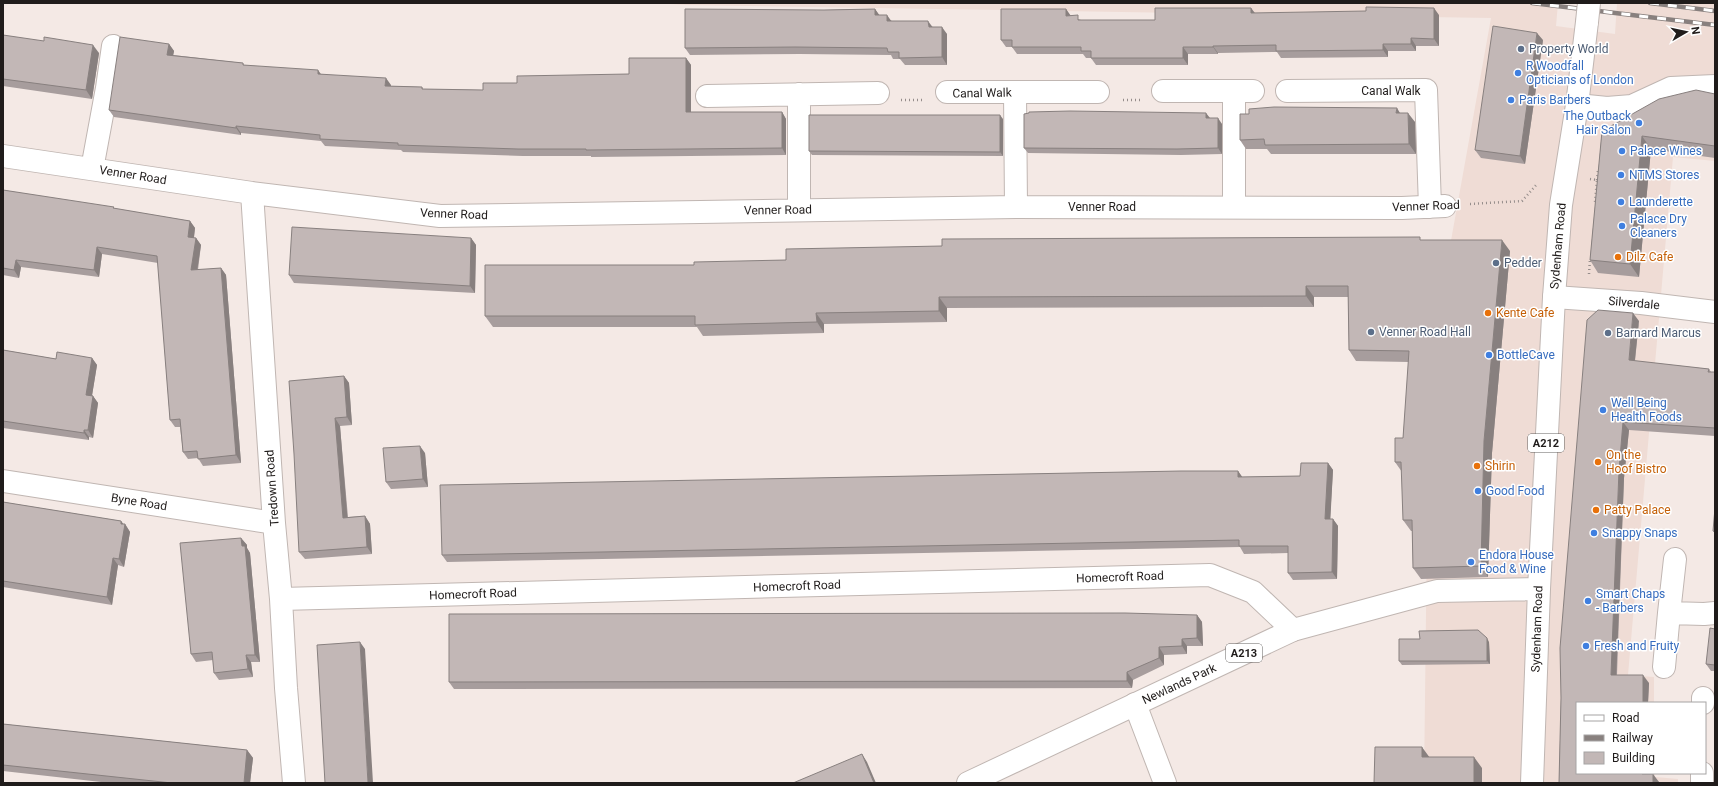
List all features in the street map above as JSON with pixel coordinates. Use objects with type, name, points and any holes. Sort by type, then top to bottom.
[{"type":"street","name":"Sydenham Road","points":[[1532,783],[1539,588],[1554,297],[1561,205],[1577,105],[1588,13]]},
{"type":"street","points":[[92,169],[113,46]]},
{"type":"street","points":[[1577,105],[1607,108],[1632,106],[1671,88],[1715,86]]},
{"type":"street","name":"Canal Walk","points":[[1287,91],[1426,90],[1438,206]]},
{"type":"street","points":[[1163,91],[1244,91],[1234,206]]},
{"type":"street","name":"Canal Walk","points":[[947,92],[1098,92]]},
{"type":"street","points":[[1015,92],[1016,207]]},
{"type":"street","points":[[798,94],[799,210]]},
{"type":"street","points":[[707,96],[878,94]]},
{"type":"street","name":"Venner Road","points":[[3,156],[252,193],[440,216],[1016,207],[1438,206]]},
{"type":"street","name":"Tredown Road","points":[[252,193],[274,523],[294,783]]},
{"type":"street","name":"Silverdale","points":[[1554,297],[1715,312]]},
{"type":"street","name":"Byne Road","points":[[3,481],[274,523]]},
{"type":"street","points":[[1664,667],[1675,559]]},
{"type":"street","name":"Homecroft Road","points":[[281,599],[1210,575],[1253,592],[1293,630]]},
{"type":"street","name":"Newlands Park","points":[[968,783],[1293,630],[1437,592],[1539,588]]},
{"type":"street","points":[[1669,613],[1715,613]]},
{"type":"street","points":[[1135,704],[1165,783]]},
{"type":"path","points":[[1098,92],[1098,100],[1163,100],[1163,91]]},
{"type":"path","name":"Canal Walk","points":[[878,94],[878,101],[947,100],[947,92]]},
{"type":"path","points":[[1595,204],[1598,166]]},
{"type":"path","points":[[1586,179],[1597,180]]},
{"type":"path","name":"Venner Road","points":[[1438,206],[1522,201],[1541,180]]},
{"type":"path","points":[[1587,299],[1591,252]]},
{"type":"shaded area","points":[[652,3],[1558,3],[1556,26],[1615,34],[1617,3],[1715,3],[1715,161],[1673,157],[1628,675],[1654,677],[1654,702],[1576,702],[1576,774],[1655,774],[1655,777],[1678,779],[1678,783],[1424,783],[1429,363],[1491,18],[686,5]]},
{"type":"building","points":[[1366,7],[1434,8],[1434,39],[1411,38],[1411,44],[1383,44],[1383,50],[1276,51],[1276,45],[1183,47],[1183,58],[1091,58],[1091,51],[1081,51],[1081,47],[1012,47],[1012,40],[1001,40],[1001,9],[1066,9],[1066,16],[1078,15],[1078,20],[1155,20],[1155,8],[1251,8],[1251,13],[1366,11]]},
{"type":"building","points":[[685,9],[875,9],[875,15],[887,15],[887,21],[928,21],[929,27],[942,27],[942,57],[899,58],[899,52],[888,52],[887,48],[685,48]]},
{"type":"building","points":[[1493,26],[1537,33],[1520,156],[1475,150]]},
{"type":"building","points":[[3,35],[44,41],[44,37],[93,45],[86,90],[3,79]]},
{"type":"building","points":[[120,37],[169,44],[167,55],[243,63],[243,65],[318,70],[318,74],[386,78],[385,86],[422,87],[422,89],[483,90],[483,83],[517,83],[517,76],[629,74],[629,58],[686,58],[686,112],[782,112],[782,148],[586,150],[398,145],[398,143],[320,139],[320,135],[236,126],[236,128],[109,110]]},
{"type":"building","points":[[1696,90],[1715,94],[1715,146],[1642,136],[1630,264],[1590,260],[1602,131],[1659,99]]},
{"type":"building","points":[[1274,107],[1397,108],[1396,113],[1408,113],[1409,144],[1265,145],[1264,139],[1240,140],[1240,114],[1249,114],[1249,109]]},
{"type":"building","points":[[1070,111],[1206,113],[1206,118],[1218,118],[1218,148],[1024,148],[1024,114],[1029,112]]},
{"type":"building","points":[[809,115],[1000,115],[1000,152],[809,151]]},
{"type":"building","points":[[3,190],[114,207],[113,208],[190,221],[188,237],[196,238],[191,270],[221,268],[236,455],[198,459],[197,451],[183,452],[180,419],[170,420],[157,256],[97,247],[94,270],[16,260],[14,270],[3,268]]},
{"type":"building","points":[[292,227],[471,238],[470,286],[289,275]]},
{"type":"building","points":[[1420,237],[1420,240],[1502,240],[1484,441],[1481,566],[1413,568],[1412,520],[1403,520],[1401,462],[1395,462],[1395,438],[1403,438],[1409,351],[1349,350],[1348,286],[1306,286],[1306,296],[939,297],[939,311],[816,313],[817,322],[695,325],[695,316],[485,316],[485,265],[694,265],[694,262],[786,260],[786,249],[942,246],[942,239]]},
{"type":"building","points":[[1598,310],[1633,313],[1629,360],[1709,369],[1708,372],[1715,372],[1715,428],[1623,422],[1619,470],[1611,675],[1643,675],[1643,702],[1576,702],[1576,774],[1653,774],[1653,783],[1559,783],[1561,698],[1560,648],[1587,320]]},
{"type":"building","points":[[3,350],[56,359],[57,352],[92,358],[86,395],[93,396],[88,430],[84,430],[84,433],[3,421]]},
{"type":"building","points":[[344,376],[347,417],[335,418],[343,518],[365,516],[367,547],[299,552],[289,381]]},
{"type":"building","points":[[420,446],[423,479],[386,482],[383,448]]},
{"type":"building","points":[[1301,463],[1328,463],[1325,519],[1333,519],[1332,572],[1288,573],[1288,546],[1239,546],[1239,540],[442,555],[440,485],[1181,471],[1238,471],[1238,477],[1300,476]]},
{"type":"building","points":[[3,502],[121,521],[121,524],[125,524],[119,559],[113,558],[107,597],[3,581]]},
{"type":"building","points":[[1715,508],[1715,532],[1713,531]]},
{"type":"building","points":[[241,538],[242,546],[245,546],[255,655],[246,655],[248,669],[214,673],[212,652],[191,654],[180,543]]},
{"type":"building","points":[[1125,613],[1197,615],[1197,638],[1182,639],[1182,646],[1159,647],[1159,658],[1127,672],[1127,681],[449,682],[449,614]]},
{"type":"building","points":[[1710,628],[1715,629],[1715,665],[1706,664]]},
{"type":"building","points":[[1478,630],[1487,638],[1487,661],[1399,661],[1399,639],[1420,639],[1419,631]]},
{"type":"building","points":[[360,642],[368,783],[325,783],[317,645]]},
{"type":"building","points":[[3,724],[247,750],[244,783],[172,783],[3,765]]},
{"type":"building","points":[[1375,747],[1422,747],[1422,757],[1474,757],[1474,783],[1374,783]]},
{"type":"building","points":[[862,754],[874,783],[793,783]]},
{"type":"railway","points":[[1532,3],[1715,25]]},
{"type":"railway","points":[[1650,3],[1715,11]]},
{"type":"place","name":"Property World","points":[[1521,49]]},
{"type":"place","name":"R Woodfall Opticians of London","points":[[1518,73]]},
{"type":"place","name":"Paris Barbers","points":[[1511,100]]},
{"type":"place","name":"The Outback Hair Salon","points":[[1639,123]]},
{"type":"place","name":"Palace Wines","points":[[1622,151]]},
{"type":"place","name":"NTMS Stores","points":[[1621,175]]},
{"type":"place","name":"Launderette","points":[[1621,202]]},
{"type":"place","name":"Palace Dry Cleaners","points":[[1622,226]]},
{"type":"place","name":"Dilz Cafe","points":[[1618,257]]},
{"type":"place","name":"Pedder","points":[[1496,263]]},
{"type":"place","name":"Kente Cafe","points":[[1488,313]]},
{"type":"place","name":"Venner Road Hall","points":[[1371,332]]},
{"type":"place","name":"Barnard Marcus","points":[[1608,333]]},
{"type":"place","name":"BottleCave","points":[[1489,355]]},
{"type":"place","name":"Well Being Health Foods","points":[[1603,410]]},
{"type":"place","name":"On the Hoof Bistro","points":[[1598,462]]},
{"type":"place","name":"Shirin","points":[[1477,466]]},
{"type":"place","name":"Good Food","points":[[1478,491]]},
{"type":"place","name":"Patty Palace","points":[[1596,510]]},
{"type":"place","name":"Snappy Snaps","points":[[1594,533]]},
{"type":"place","name":"Endora House Food & Wine","points":[[1471,562]]},
{"type":"place","name":"Smart Chaps - Barbers","points":[[1588,601]]},
{"type":"place","name":"Fresh and Fruity","points":[[1586,646]]}]
